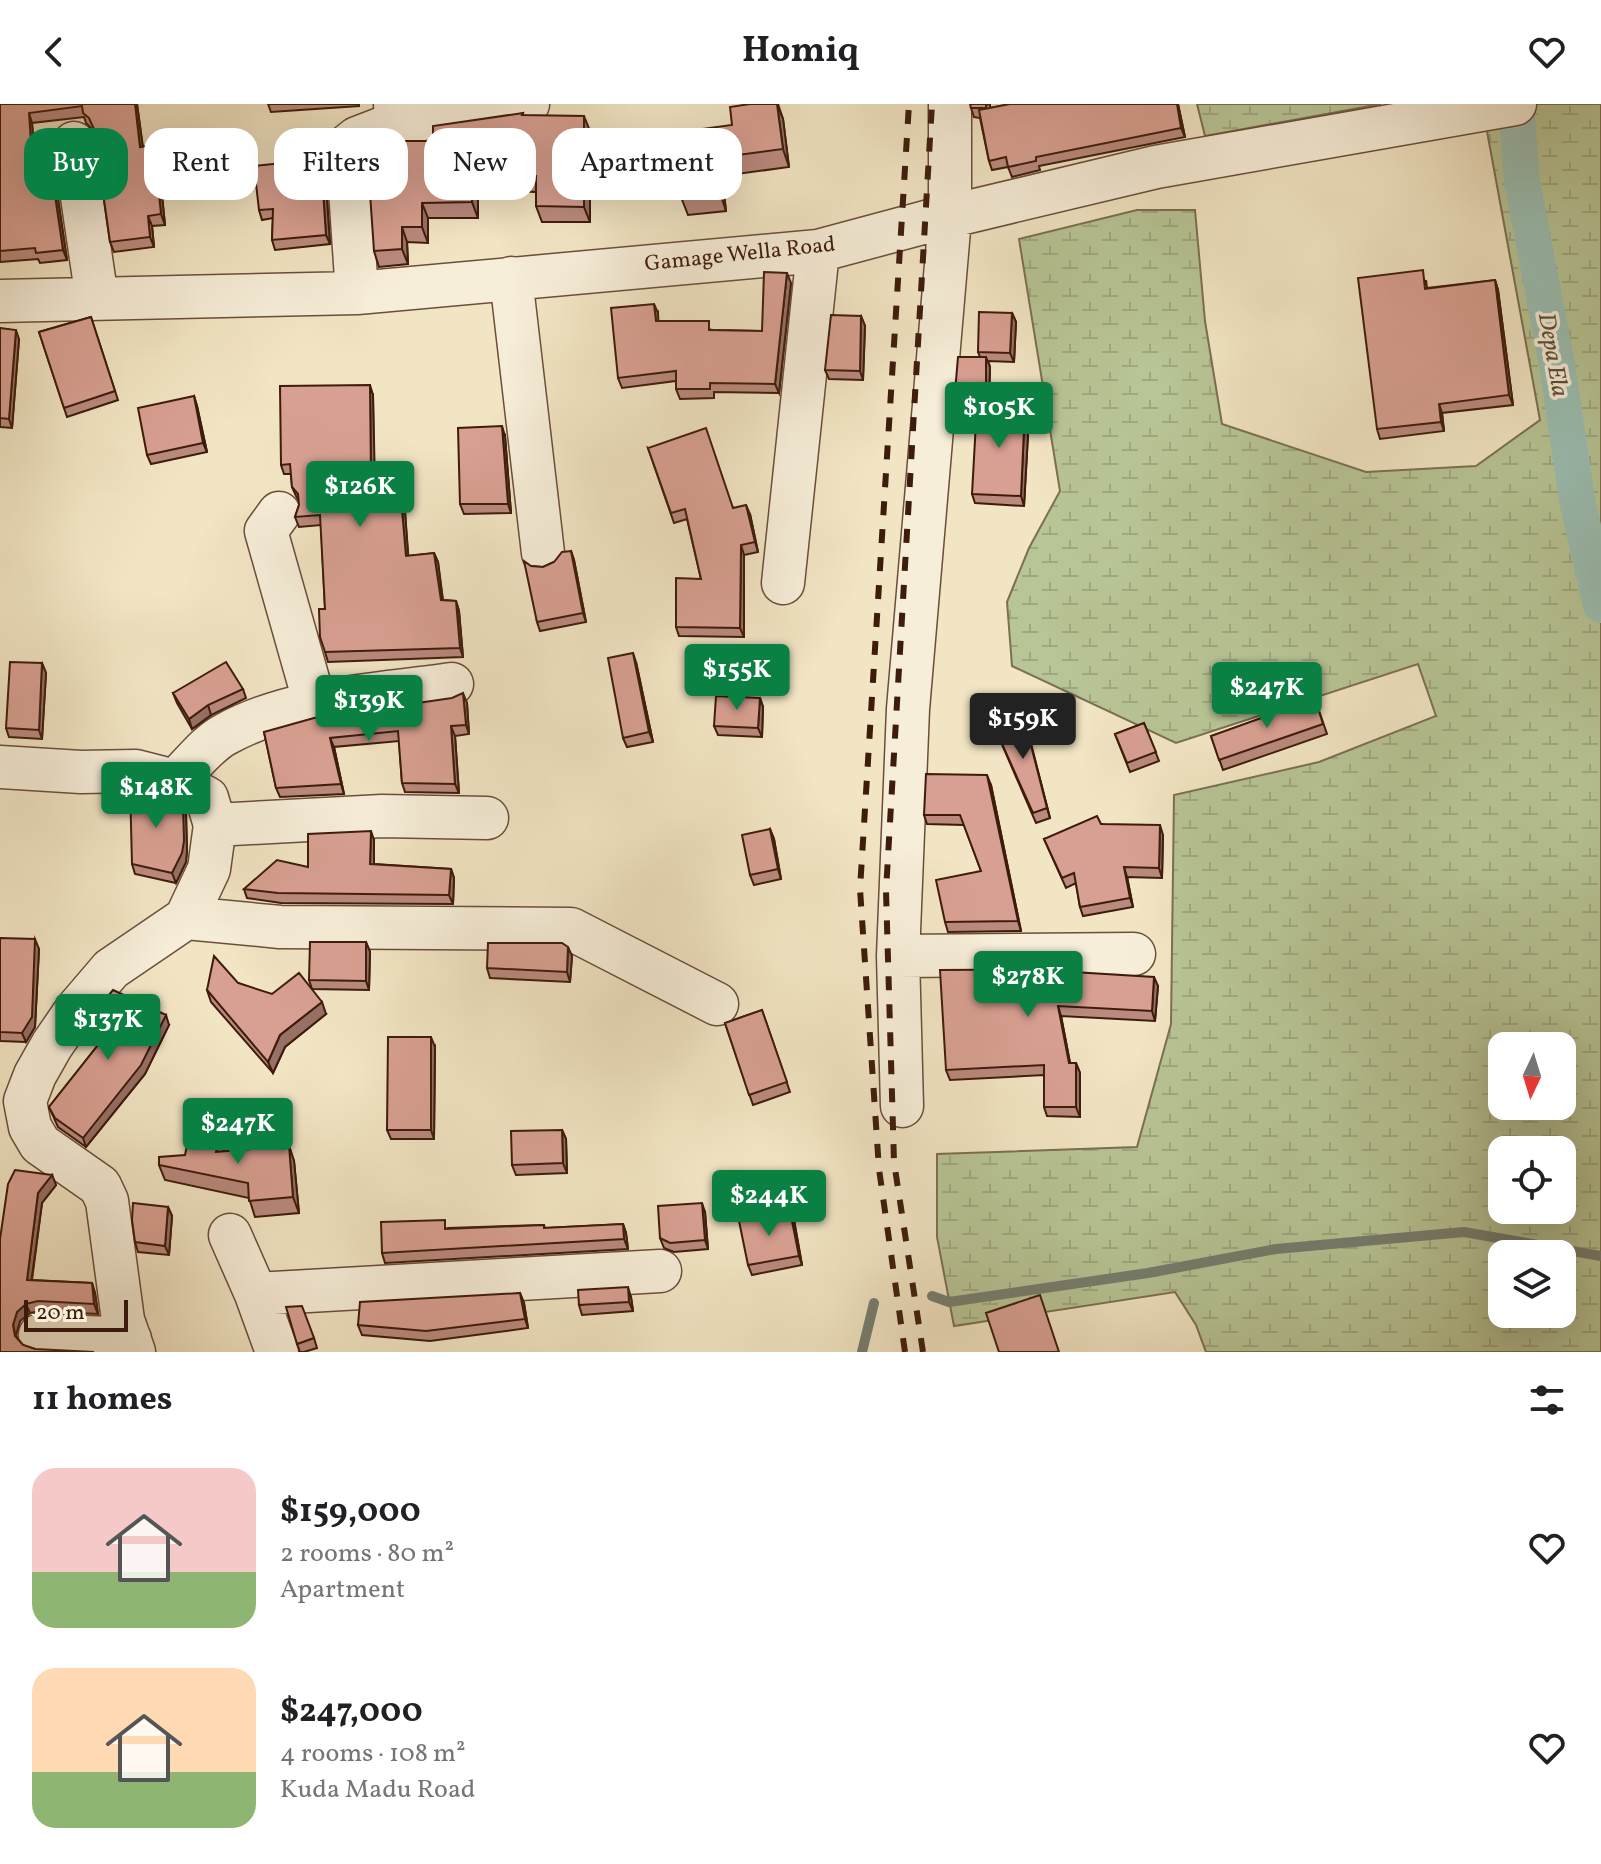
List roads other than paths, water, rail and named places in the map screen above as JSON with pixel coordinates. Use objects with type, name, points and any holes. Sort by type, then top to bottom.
[{"type":"street","points":[[357,293],[347,146],[395,114],[528,104]]},
{"type":"street","points":[[902,1106],[898,956],[908,709],[950,218],[950,104]]},
{"type":"street","name":"Gamage Wella Road","points":[[0,301],[357,293],[818,251],[1156,167],[1515,104]]},
{"type":"street","points":[[82,200],[97,299]]},
{"type":"street","points":[[783,583],[818,251]]},
{"type":"street","points":[[511,278],[543,553]]},
{"type":"street","points":[[279,513],[266,531],[315,704]]},
{"type":"street","points":[[175,781],[222,736],[268,716],[315,704],[452,684]]},
{"type":"street","points":[[0,767],[81,772],[136,771],[175,781],[207,798],[215,825],[209,869],[186,918],[111,969],[76,1010],[52,1045],[25,1101],[30,1127],[40,1144],[100,1186],[107,1201],[123,1320],[132,1346],[40,1335]]},
{"type":"street","points":[[215,825],[382,816],[487,818]]},
{"type":"street","points":[[186,918],[280,927],[571,929],[717,1004]]},
{"type":"street","points":[[898,956],[1134,954]]},
{"type":"street","points":[[230,1235],[277,1352]]},
{"type":"street","points":[[256,1294],[660,1271]]},
{"type":"waterway","name":"Depa Ela","points":[[1516,104],[1522,181],[1557,365],[1578,505],[1601,605]]},
{"type":"waterway","points":[[932,1296],[949,1302],[1148,1273],[1276,1249],[1464,1232],[1601,1256]]},
{"type":"waterway","points":[[862,1352],[874,1303]]},
{"type":"railway","points":[[905,1352],[879,1169],[860,889],[909,104]]},
{"type":"railway","points":[[923,1352],[894,1162],[886,891],[932,104]]}]
